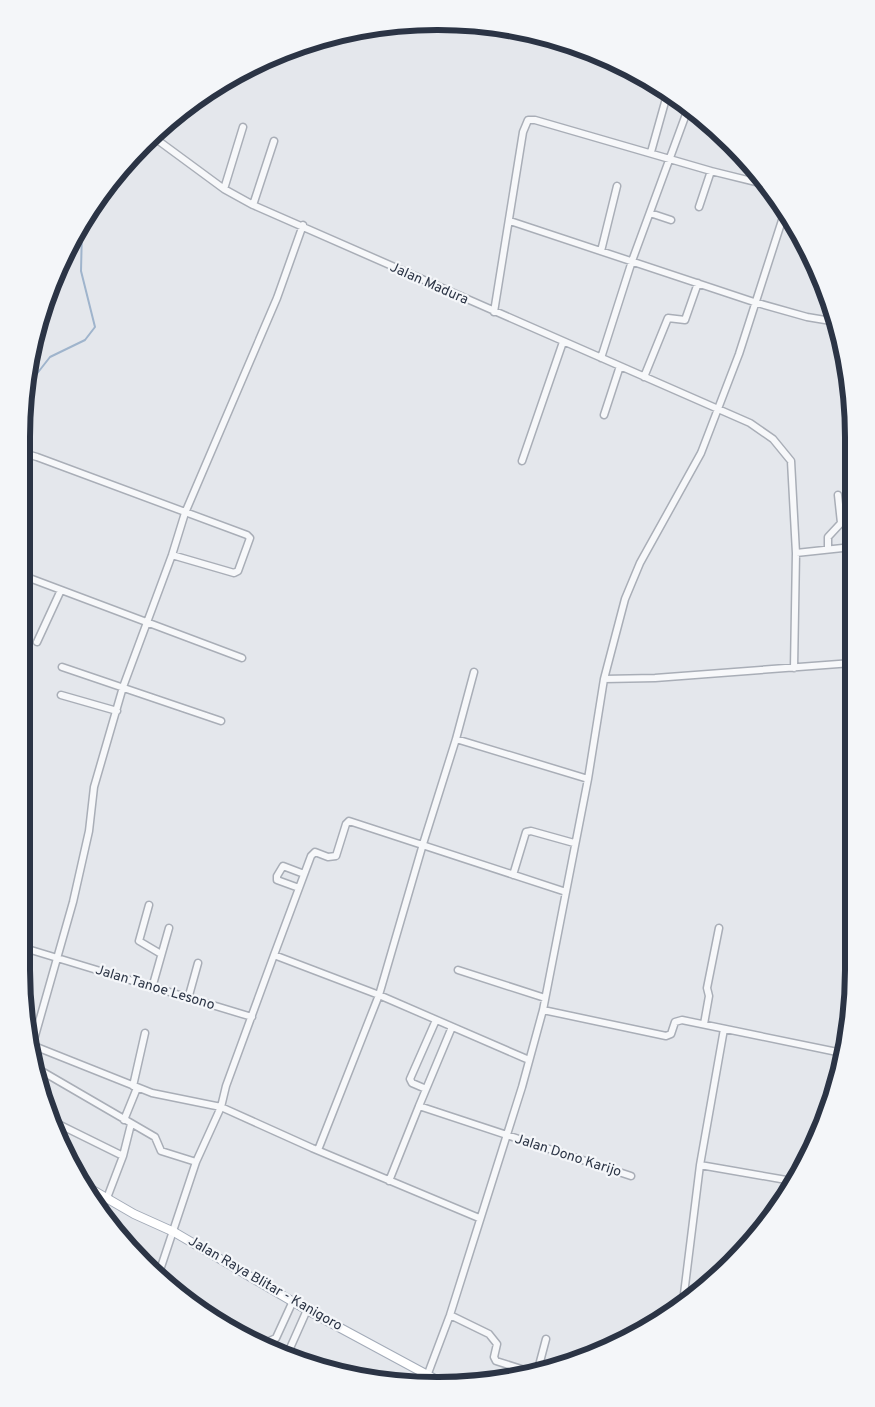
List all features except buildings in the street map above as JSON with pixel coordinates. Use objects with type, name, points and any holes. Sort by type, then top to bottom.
[{"type":"main road","name":"Jalan Raya Blitar - Kanigoro","points":[[97,1192],[134,1214],[174,1232],[307,1310],[432,1377]]},
{"type":"street","points":[[651,152],[665,100]]},
{"type":"street","points":[[601,358],[632,262],[686,114]]},
{"type":"street","points":[[494,312],[523,132],[528,120],[534,120],[651,152],[711,172],[755,182]]},
{"type":"street","points":[[224,188],[243,128]]},
{"type":"street","name":"Jalan Madura","points":[[158,141],[224,188],[253,205],[303,225],[366,256],[494,312],[719,408],[750,423],[766,434],[783,449],[791,461],[796,553],[794,668]]},
{"type":"street","points":[[253,205],[274,141]]},
{"type":"street","points":[[699,207],[711,172]]},
{"type":"street","points":[[602,251],[617,186]]},
{"type":"street","points":[[650,213],[671,220]]},
{"type":"street","points":[[427,1374],[450,1315],[543,1010],[574,843],[588,779],[604,679],[625,599],[640,563],[701,453],[719,408],[782,220]]},
{"type":"street","points":[[510,221],[754,302],[807,317],[827,321]]},
{"type":"street","points":[[36,1038],[74,902],[89,831],[94,787],[123,687],[172,554],[185,513],[277,298],[303,225]]},
{"type":"street","points":[[644,377],[668,318],[685,320],[698,283]]},
{"type":"street","points":[[522,461],[563,342]]},
{"type":"street","points":[[604,415],[620,366]]},
{"type":"street","points":[[30,455],[247,535],[249,540],[238,571],[234,573],[172,554]]},
{"type":"street","points":[[828,549],[829,536],[841,523],[838,495]]},
{"type":"street","points":[[796,553],[845,548]]},
{"type":"street","points":[[30,578],[242,658]]},
{"type":"street","points":[[37,642],[61,590]]},
{"type":"street","points":[[604,679],[655,678],[845,664]]},
{"type":"street","points":[[62,667],[221,721]]},
{"type":"street","points":[[318,1150],[380,995],[474,672]]},
{"type":"street","points":[[61,695],[117,711]]},
{"type":"street","points":[[456,739],[588,779]]},
{"type":"street","points":[[161,1268],[196,1162],[221,1107],[226,1086],[312,853],[336,856],[346,824],[349,821],[566,892]]},
{"type":"street","points":[[512,875],[526,832],[574,843]]},
{"type":"street","points":[[299,888],[277,880],[277,876],[283,866],[304,874]]},
{"type":"street","points":[[149,904],[139,941],[161,954]]},
{"type":"street","points":[[152,988],[169,928]]},
{"type":"street","points":[[704,1024],[709,996],[707,988],[720,928]]},
{"type":"street","name":"Jalan Tanoe Lesono","points":[[30,949],[252,1017]]},
{"type":"street","points":[[274,955],[380,995],[529,1060]]},
{"type":"street","points":[[188,999],[198,963]]},
{"type":"street","points":[[458,970],[545,998]]},
{"type":"street","points":[[543,1010],[666,1036],[671,1034],[677,1020],[836,1052]]},
{"type":"street","points":[[426,1089],[412,1083],[410,1079],[436,1020]]},
{"type":"street","points":[[389,1181],[452,1027]]},
{"type":"street","points":[[684,1294],[700,1165],[724,1029]]},
{"type":"street","points":[[124,1120],[135,1087],[145,1033]]},
{"type":"street","points":[[37,1045],[152,1093],[221,1107],[389,1181],[479,1218]]},
{"type":"street","points":[[43,1072],[156,1138],[157,1148],[161,1151],[196,1162]]},
{"type":"street","name":"Jalan Dono Karijo","points":[[419,1106],[631,1176]]},
{"type":"street","points":[[107,1198],[123,1156],[132,1124]]},
{"type":"street","points":[[61,1126],[123,1156]]},
{"type":"street","points":[[700,1165],[786,1180]]},
{"type":"street","points":[[270,1341],[276,1338],[293,1302]]},
{"type":"street","points":[[289,1349],[307,1310]]},
{"type":"street","points":[[450,1315],[489,1334],[497,1345],[494,1357],[496,1361],[520,1368]]},
{"type":"street","points":[[540,1364],[546,1338]]},
{"type":"waterway","points":[[34,377],[50,357],[85,340],[95,327],[81,271],[82,240]]}]
